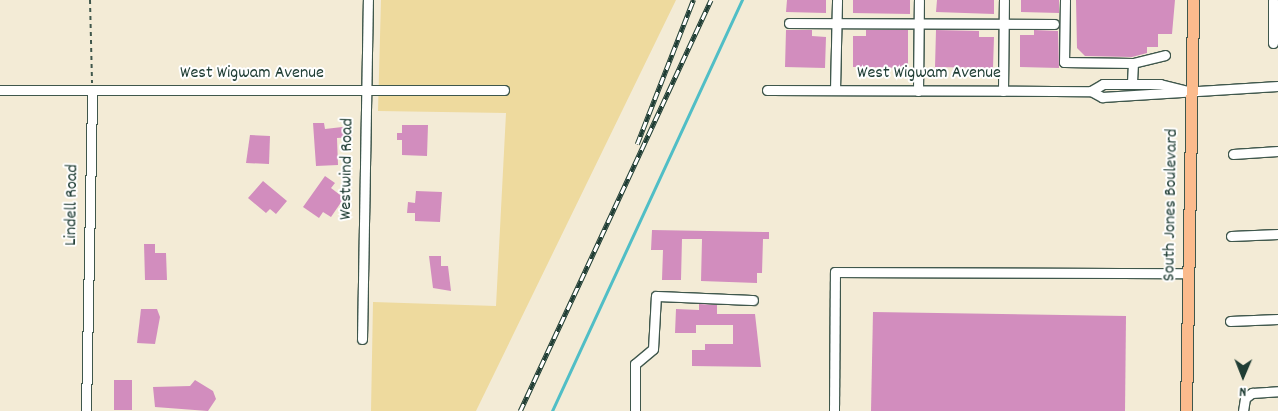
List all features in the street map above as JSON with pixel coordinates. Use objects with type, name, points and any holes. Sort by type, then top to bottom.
[{"type":"main road","name":"South Jones Boulevard","points":[[1186,411],[1192,0]]},
{"type":"street","name":"Westwind Road","points":[[362,339],[368,0]]},
{"type":"street","points":[[835,90],[837,0]]},
{"type":"street","points":[[918,91],[919,0]]},
{"type":"street","points":[[1003,91],[1004,0]]},
{"type":"street","points":[[1065,0],[1064,62],[1132,63],[1165,55]]},
{"type":"street","points":[[1272,43],[1273,0]]},
{"type":"street","points":[[789,22],[1054,24]]},
{"type":"street","points":[[1132,63],[1132,84]]},
{"type":"street","name":"West Wigwam Avenue","points":[[1091,91],[1103,84],[1160,84],[1191,92]]},
{"type":"street","name":"West Wigwam Avenue","points":[[767,90],[1091,91],[1102,97],[1278,86]]},
{"type":"street","name":"West Wigwam Avenue","points":[[0,90],[504,90]]},
{"type":"street","name":"Lindell Road","points":[[86,411],[92,90]]},
{"type":"street","points":[[1233,154],[1278,151]]},
{"type":"street","points":[[1231,236],[1278,234]]},
{"type":"street","points":[[834,411],[835,272],[1188,273]]},
{"type":"street","points":[[635,411],[635,364],[653,348],[656,296],[753,300]]},
{"type":"street","points":[[1230,321],[1278,319]]},
{"type":"street","points":[[1243,411],[1248,396],[1278,391]]},
{"type":"path","points":[[90,0],[92,90]]},
{"type":"sand","points":[[381,0],[676,0],[476,411],[371,411],[373,302],[496,306],[506,113],[378,111]]},
{"type":"building","points":[[787,0],[826,0],[826,13],[786,12]]},
{"type":"building","points":[[853,0],[910,0],[910,14],[853,13]]},
{"type":"building","points":[[937,0],[994,0],[994,14],[936,12]]},
{"type":"building","points":[[1021,0],[1059,0],[1059,13],[1021,12]]},
{"type":"building","points":[[1076,0],[1175,0],[1172,34],[1158,34],[1158,47],[1147,47],[1147,53],[1132,57],[1085,56],[1077,48]]},
{"type":"building","points":[[786,30],[812,30],[812,36],[826,37],[825,68],[785,67]]},
{"type":"building","points":[[866,30],[908,30],[908,68],[853,67],[853,36],[866,36]]},
{"type":"building","points":[[936,30],[979,31],[979,37],[994,37],[993,68],[935,67]]},
{"type":"building","points":[[1034,30],[1058,31],[1059,68],[1020,67],[1020,35],[1034,35]]},
{"type":"building","points":[[313,123],[324,123],[325,129],[351,126],[352,137],[337,138],[338,165],[316,166]]},
{"type":"building","points":[[402,125],[428,125],[427,156],[402,155],[402,140],[397,140],[397,133],[402,133]]},
{"type":"building","points":[[250,135],[270,136],[269,164],[246,163]]},
{"type":"building","points":[[325,176],[335,183],[331,188],[344,198],[331,217],[323,212],[319,218],[303,207]]},
{"type":"building","points":[[263,181],[287,201],[276,214],[270,209],[266,213],[248,198]]},
{"type":"building","points":[[416,191],[442,192],[440,222],[415,221],[415,213],[407,213],[408,202],[415,203]]},
{"type":"building","points":[[652,230],[769,232],[769,239],[763,239],[762,273],[757,273],[757,283],[701,281],[702,239],[682,239],[681,280],[662,280],[663,250],[651,250]]},
{"type":"building","points":[[144,244],[155,244],[155,253],[166,253],[167,280],[145,280]]},
{"type":"building","points":[[429,256],[441,256],[441,266],[448,266],[451,291],[433,288]]},
{"type":"building","points":[[699,304],[717,305],[717,314],[755,314],[761,367],[692,366],[692,350],[705,350],[705,344],[733,344],[733,325],[696,325],[696,333],[675,333],[676,309],[699,310]]},
{"type":"building","points":[[141,309],[157,309],[160,317],[155,344],[137,343]]},
{"type":"building","points":[[873,312],[1126,316],[1125,411],[871,411]]},
{"type":"building","points":[[114,380],[132,380],[132,410],[114,410]]},
{"type":"building","points":[[195,380],[213,391],[216,399],[208,411],[155,407],[153,387],[190,386]]},
{"type":"waterway","points":[[552,411],[742,0]]},
{"type":"railway","points":[[637,144],[693,0]]},
{"type":"railway","points":[[520,411],[711,0]]}]
